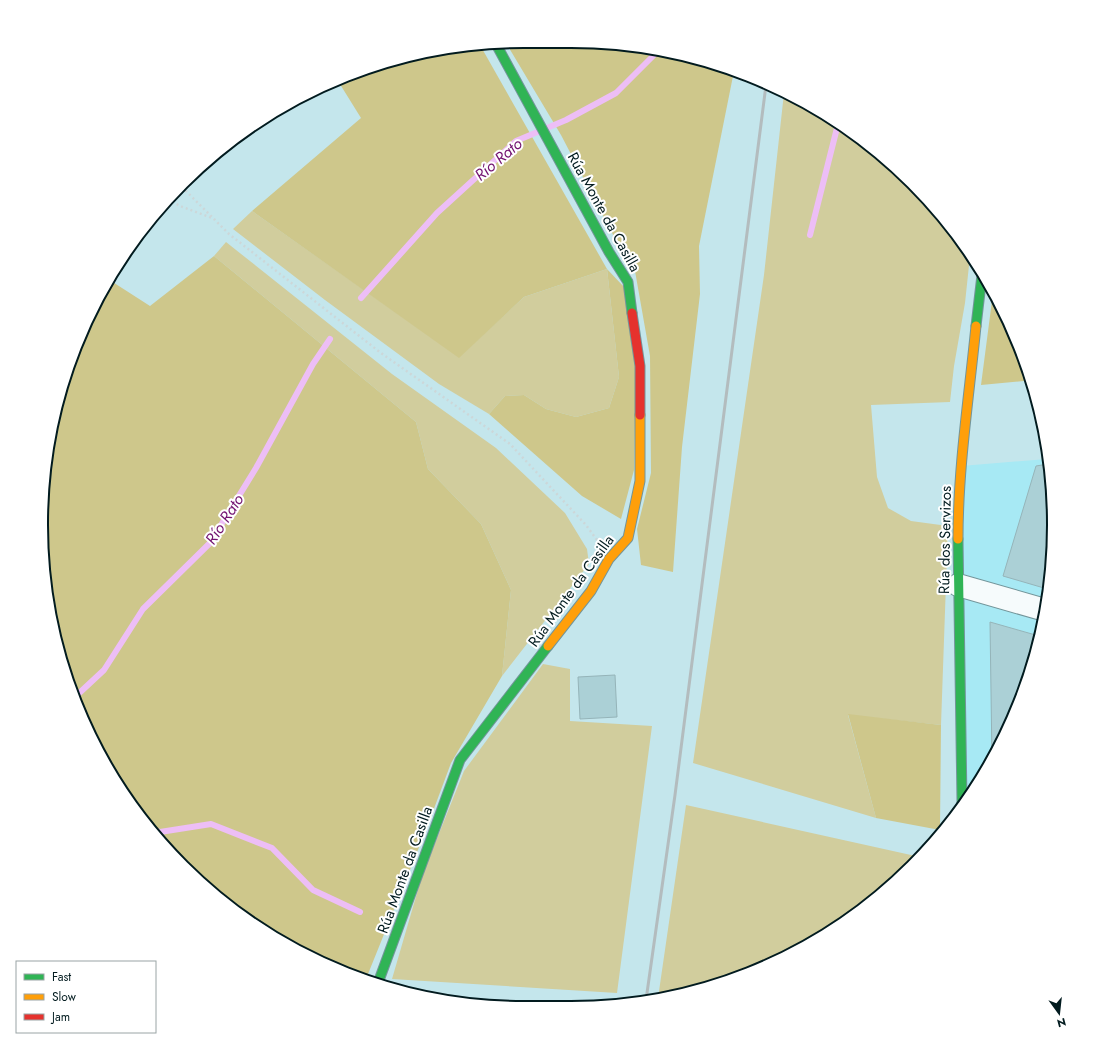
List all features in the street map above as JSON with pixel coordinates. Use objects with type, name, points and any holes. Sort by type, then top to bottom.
[{"type":"street","name":"Rúa Monte da Casilla","points":[[380,979],[460,760],[591,591],[609,559],[628,538],[640,481],[640,366],[628,282],[609,252],[499,49]]},
{"type":"street","name":"Rúa dos Servizos","points":[[962,797],[958,516],[961,466],[981,283]]},
{"type":"street","points":[[958,585],[1039,608]]},
{"type":"path","points":[[186,190],[229,234],[381,353],[510,444],[586,525],[609,559]]},
{"type":"path","points":[[174,202],[214,218]]},
{"type":"shaded area","points":[[509,48],[570,48],[633,52],[694,64],[733,76],[699,246],[700,294],[682,447],[673,572],[641,565],[637,529],[651,473],[650,356],[635,271],[621,250],[561,135]]},
{"type":"shaded area","points":[[483,50],[607,269],[524,297],[459,358],[252,211],[361,118],[340,85],[371,73],[401,64],[432,57]]},
{"type":"shaded area","points":[[783,98],[835,128],[861,146],[885,166],[929,210],[949,234],[969,264],[965,303],[954,366],[950,402],[871,405],[877,477],[888,508],[911,521],[948,526],[941,725],[848,715],[876,818],[693,763],[764,275]]},
{"type":"shaded area","points":[[252,211],[459,357],[524,297],[607,269],[619,377],[609,408],[576,417],[546,409],[524,395],[505,396],[489,414],[439,384],[325,300],[233,229]]},
{"type":"shaded area","points":[[226,242],[392,374],[496,448],[565,513],[587,549],[589,564],[502,676],[511,590],[481,524],[428,469],[416,422],[214,256]]},
{"type":"shaded area","points":[[214,256],[416,422],[428,469],[481,524],[511,590],[502,676],[451,763],[426,830],[368,975],[314,952],[260,921],[234,903],[210,883],[166,839],[146,815],[112,763],[84,707],[73,678],[57,617],[49,556],[49,493],[57,432],[73,371],[84,342],[114,283],[150,306]]},
{"type":"shaded area","points":[[607,269],[624,287],[636,364],[634,470],[621,519],[582,496],[489,414],[505,396],[524,395],[546,409],[576,417],[609,408],[619,377]]},
{"type":"shaded area","points":[[992,302],[1011,342],[1025,380],[981,385]]},
{"type":"shaded area","points":[[1043,459],[1047,524],[1043,587],[1031,648],[1022,678],[998,735],[983,763],[961,798],[961,466]]},
{"type":"shaded area","points":[[543,664],[570,669],[570,721],[652,726],[617,993],[392,979],[422,876],[464,771]]},
{"type":"shaded area","points":[[848,714],[941,725],[940,826],[937,829],[876,818]]},
{"type":"shaded area","points":[[686,805],[913,855],[885,883],[861,903],[809,937],[753,965],[724,976],[694,985],[659,993]]},
{"type":"building","points":[[1043,465],[1046,493],[1046,556],[1043,588],[1003,576],[1036,466]]},
{"type":"building","points":[[990,622],[1034,635],[1022,678],[1011,707],[992,747]]},
{"type":"building","points":[[615,675],[617,717],[580,719],[578,677]]},
{"type":"waterway","name":"Río Rato","points":[[361,298],[437,213],[516,141],[566,120],[616,93],[654,55]]},
{"type":"waterway","points":[[810,235],[837,129]]},
{"type":"waterway","name":"Río Rato","points":[[79,693],[104,670],[143,609],[210,543],[256,468],[313,364],[330,339]]},
{"type":"waterway","points":[[160,832],[211,824],[272,848],[313,890],[360,912]]},
{"type":"railway","points":[[647,995],[675,795],[765,90]]},
{"type":"traffic: fast","points":[[499,49],[609,252],[628,282],[632,313]]},
{"type":"traffic: fast","points":[[976,326],[981,283]]},
{"type":"traffic: fast","points":[[958,539],[962,796]]},
{"type":"traffic: fast","points":[[380,979],[460,760],[548,646]]},
{"type":"traffic: slow","points":[[958,539],[958,512],[964,432],[976,326]]},
{"type":"traffic: slow","points":[[548,646],[591,591],[609,559],[628,538],[640,481],[640,415]]},
{"type":"traffic: jam","points":[[632,313],[640,366],[640,415]]}]
